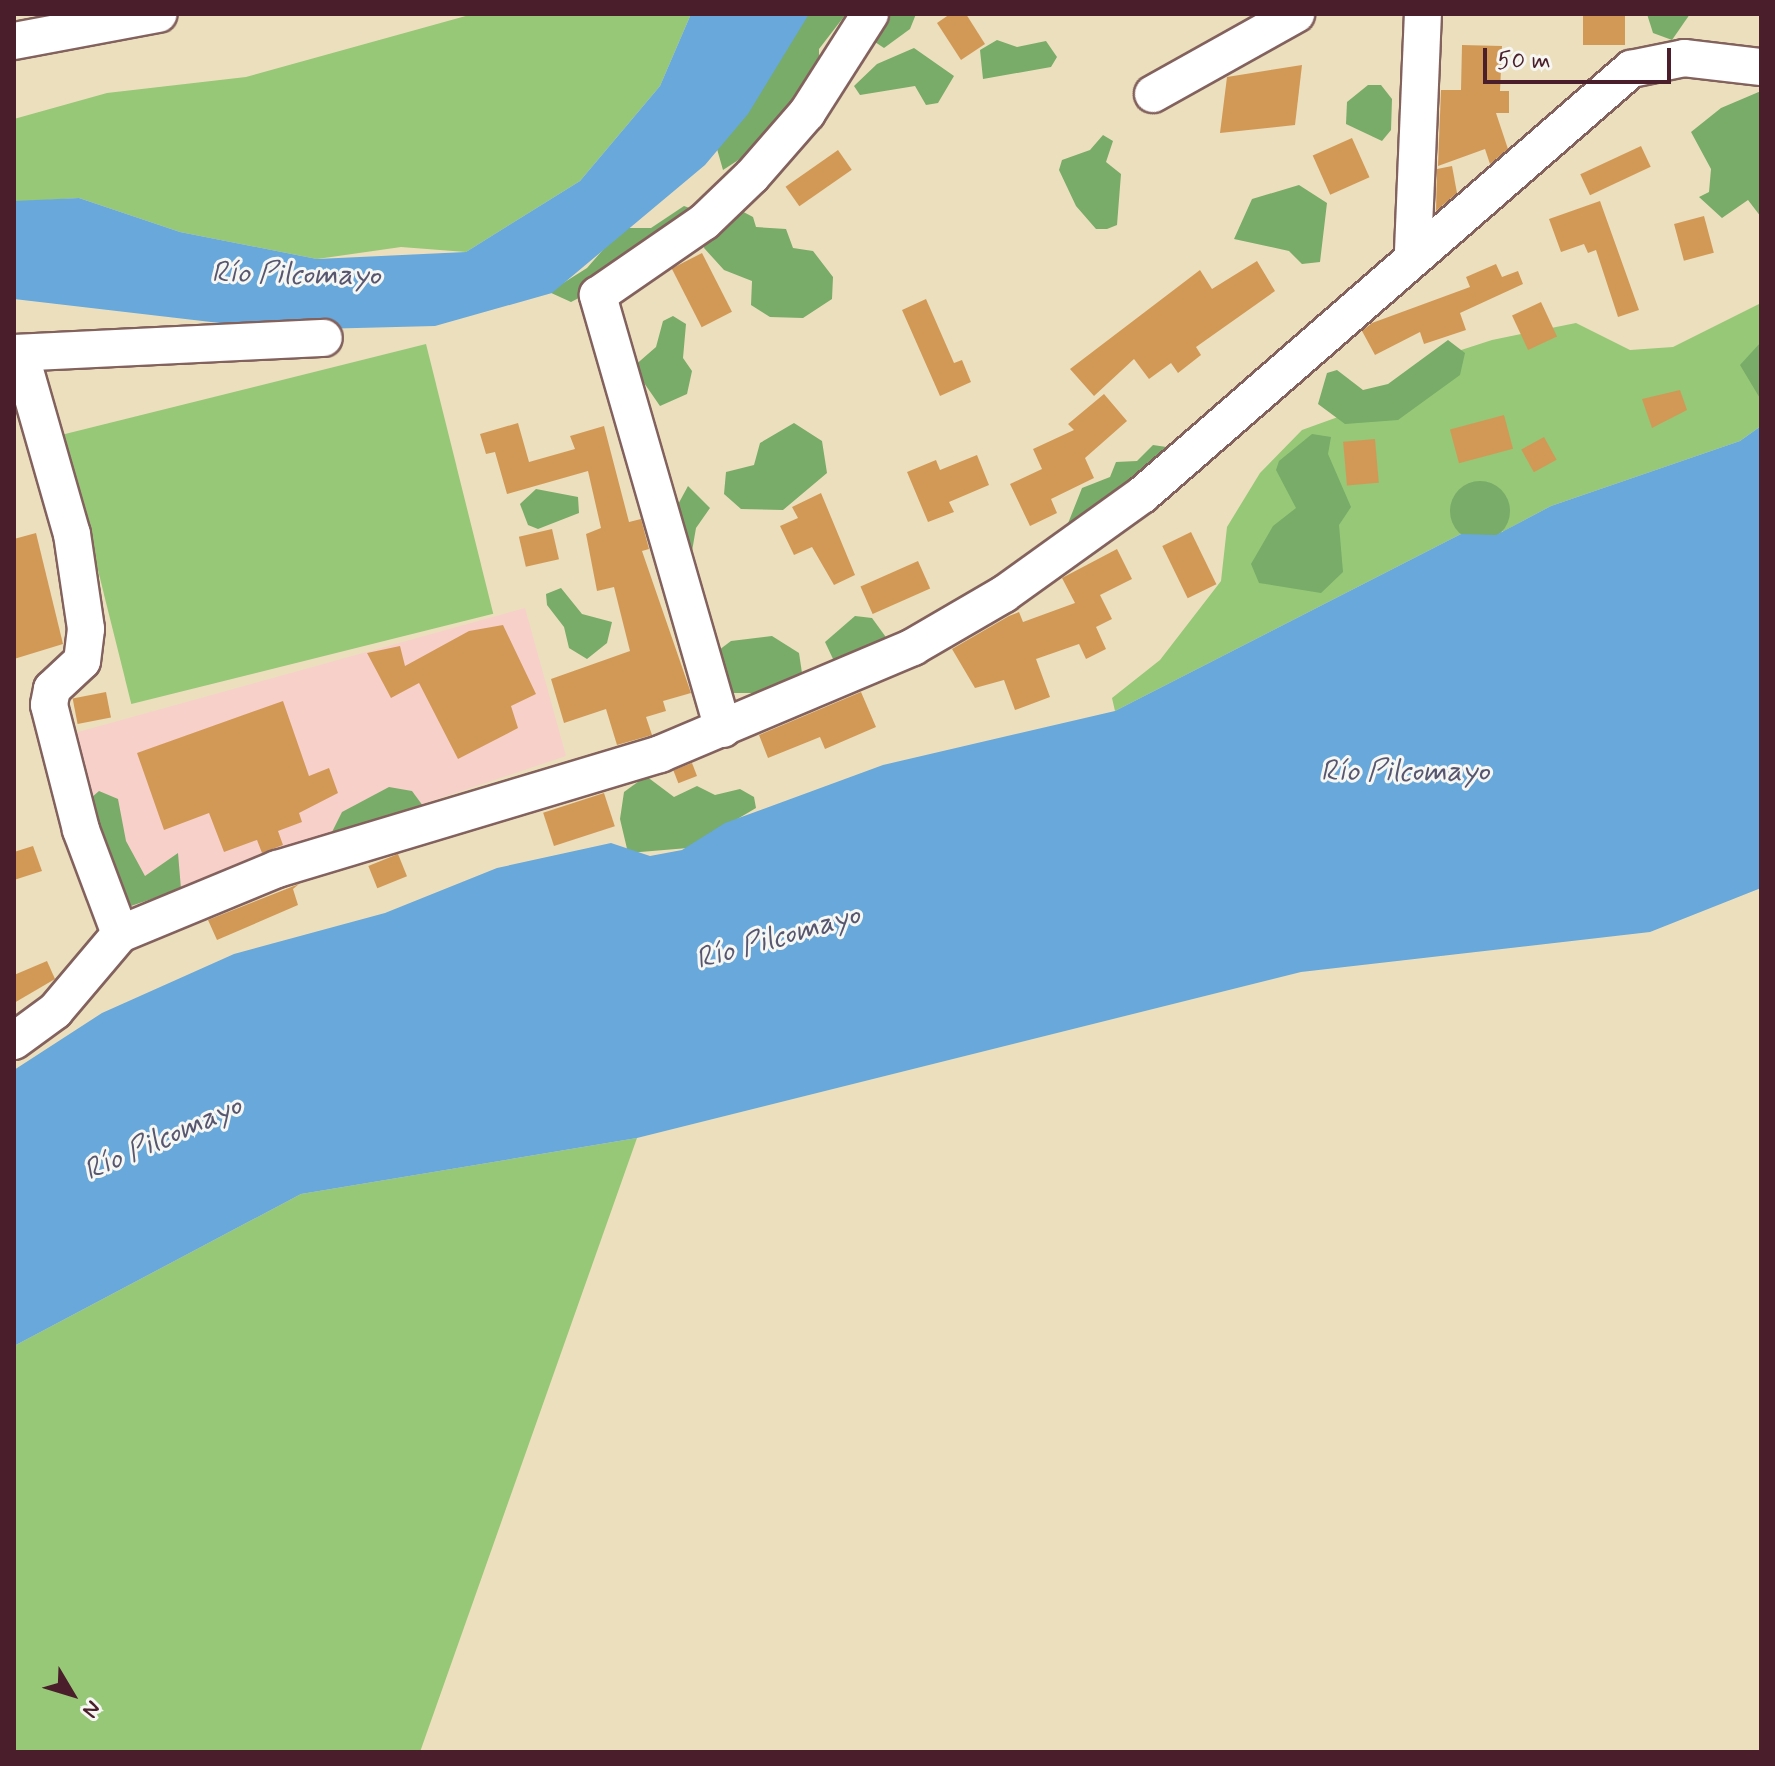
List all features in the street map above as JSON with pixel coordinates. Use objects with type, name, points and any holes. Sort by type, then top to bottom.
[{"type":"street","points":[[14,41],[158,14]]},
{"type":"street","points":[[723,729],[598,295],[704,222],[752,176],[807,113],[870,14]]},
{"type":"street","points":[[1153,94],[1296,14]]},
{"type":"street","points":[[1413,251],[1423,14]]},
{"type":"street","points":[[14,1041],[55,1011],[120,934],[277,869],[723,729],[913,647],[1004,594],[1142,495],[1413,251],[1631,69],[1684,58],[1761,67]]},
{"type":"street","points":[[120,934],[81,830],[49,705],[52,689],[82,661],[86,629],[72,534],[17,353],[324,338]]},
{"type":"shaded area","points":[[525,608],[566,756],[270,855],[124,915],[71,734]]},
{"type":"green space","points":[[473,14],[691,14],[660,86],[580,181],[466,252],[401,247],[317,259],[180,232],[79,198],[14,202],[14,119],[107,93],[246,77]]},
{"type":"green space","points":[[792,14],[846,14],[819,49],[819,74],[772,138],[723,170],[717,149]]},
{"type":"green space","points":[[869,14],[916,14],[910,29],[884,48],[866,36]]},
{"type":"green space","points":[[1647,14],[1690,14],[1672,40],[1653,33]]},
{"type":"green space","points":[[997,40],[1017,47],[1046,41],[1057,57],[1051,67],[983,79],[980,50]]},
{"type":"green space","points":[[914,48],[954,76],[938,103],[926,105],[915,86],[860,95],[854,86],[877,64]]},
{"type":"green space","points":[[1368,85],[1381,85],[1392,99],[1391,130],[1382,141],[1346,124],[1347,102]]},
{"type":"green space","points":[[1761,91],[1761,217],[1748,200],[1722,218],[1699,197],[1709,192],[1711,169],[1691,132],[1721,108]]},
{"type":"green space","points":[[1103,135],[1113,141],[1106,162],[1121,174],[1117,225],[1096,229],[1076,206],[1059,170],[1062,160],[1090,150]]},
{"type":"green space","points":[[1299,185],[1327,203],[1320,262],[1302,264],[1289,251],[1234,239],[1252,199]]},
{"type":"green space","points":[[684,206],[695,210],[600,287],[571,302],[549,292],[587,268],[622,228],[651,228]]},
{"type":"green space","points":[[734,207],[753,217],[756,227],[786,229],[793,248],[813,251],[833,277],[832,299],[803,318],[770,317],[751,305],[752,281],[724,270],[704,248],[708,226]]},
{"type":"green space","points":[[1761,303],[1761,426],[1740,441],[1551,506],[1504,531],[1461,534],[1115,711],[1112,698],[1160,660],[1221,581],[1227,527],[1260,473],[1302,430],[1385,400],[1452,353],[1492,340],[1576,323],[1630,350],[1673,347]]},
{"type":"green space","points":[[673,316],[686,324],[683,358],[692,371],[687,394],[660,406],[633,367],[656,347],[663,321]]},
{"type":"green space","points":[[1448,340],[1465,353],[1460,375],[1398,420],[1345,424],[1318,404],[1327,373],[1337,370],[1363,390],[1388,384]]},
{"type":"green space","points":[[1761,342],[1761,400],[1740,365]]},
{"type":"green space","points":[[426,344],[493,614],[131,704],[64,434]]},
{"type":"green space","points":[[1215,422],[1065,531],[1082,488],[1110,477],[1116,462],[1137,461],[1153,445],[1173,448]]},
{"type":"green space","points":[[794,423],[822,441],[827,473],[783,510],[741,509],[724,494],[726,472],[754,465],[760,443]]},
{"type":"green space","points":[[1312,434],[1331,437],[1328,454],[1351,507],[1339,525],[1343,572],[1321,593],[1259,583],[1251,564],[1273,526],[1296,508],[1276,470],[1279,461]]},
{"type":"green space","points":[[1480,481],[1491,483],[1501,490],[1508,500],[1508,522],[1501,532],[1491,539],[1480,541],[1469,539],[1459,532],[1452,522],[1450,511],[1452,500],[1459,490],[1469,483]]},
{"type":"green space","points":[[688,486],[710,508],[696,528],[691,557],[675,510]]},
{"type":"green space","points":[[536,489],[578,497],[579,513],[538,529],[528,525],[520,504]]},
{"type":"green space","points":[[561,588],[582,614],[612,622],[607,643],[587,659],[569,648],[564,627],[547,605],[546,594]]},
{"type":"green space","points":[[855,616],[872,618],[888,640],[834,661],[825,642]]},
{"type":"green space","points":[[772,636],[799,653],[802,673],[767,693],[728,693],[707,659],[731,641]]},
{"type":"green space","points":[[646,776],[674,797],[697,786],[715,795],[740,789],[754,797],[756,808],[688,848],[628,853],[620,819],[624,792]]},
{"type":"green space","points":[[389,787],[412,791],[426,810],[330,836],[342,812]]},
{"type":"green space","points":[[99,791],[118,799],[126,841],[145,876],[178,853],[181,889],[128,907],[98,849],[91,798]]},
{"type":"green space","points":[[637,1138],[420,1752],[14,1752],[14,1346],[301,1194]]},
{"type":"water","points":[[691,14],[809,14],[748,114],[705,165],[552,293],[435,326],[279,330],[14,299],[14,201],[79,198],[180,232],[317,259],[466,252],[580,181],[660,86]]},
{"type":"water","name":"Río Pilcomayo","points":[[1761,426],[1761,888],[1650,932],[1301,972],[637,1138],[301,1194],[14,1346],[14,1070],[102,1013],[234,954],[385,913],[497,868],[611,843],[650,856],[682,850],[725,823],[883,765],[1115,711],[1461,534],[1496,535],[1551,506],[1740,441]]},
{"type":"building","points":[[950,14],[966,14],[985,44],[961,60],[937,23]]},
{"type":"building","points":[[1583,14],[1625,14],[1625,45],[1583,45]]},
{"type":"building","points":[[1462,45],[1502,46],[1500,91],[1509,91],[1509,113],[1496,113],[1508,149],[1490,164],[1485,149],[1438,166],[1441,90],[1461,90]]},
{"type":"building","points":[[1302,65],[1295,125],[1220,133],[1227,77]]},
{"type":"building","points":[[1352,138],[1369,177],[1330,195],[1313,155]]},
{"type":"building","points":[[1641,146],[1651,167],[1590,195],[1580,174]]},
{"type":"building","points":[[838,150],[852,170],[799,206],[786,187]]},
{"type":"building","points":[[1452,166],[1457,193],[1436,211],[1437,169]]},
{"type":"building","points":[[1600,201],[1639,310],[1618,317],[1596,250],[1588,253],[1584,244],[1561,252],[1549,219]]},
{"type":"building","points":[[1704,216],[1714,253],[1684,261],[1674,224]]},
{"type":"building","points":[[702,253],[732,312],[702,327],[672,268]]},
{"type":"building","points":[[1257,261],[1275,291],[1196,347],[1201,355],[1178,373],[1171,363],[1149,379],[1134,359],[1094,396],[1070,369],[1200,270],[1212,289]]},
{"type":"building","points":[[1496,264],[1502,277],[1518,271],[1523,284],[1460,313],[1466,330],[1424,344],[1420,332],[1375,355],[1362,331],[1372,323],[1470,287],[1466,277]]},
{"type":"building","points":[[926,299],[954,363],[962,360],[971,382],[940,396],[902,310]]},
{"type":"building","points":[[1541,302],[1557,336],[1528,350],[1512,316]]},
{"type":"building","points":[[1680,390],[1687,410],[1652,428],[1642,399]]},
{"type":"building","points":[[1104,394],[1127,421],[1085,458],[1094,478],[1051,499],[1057,513],[1030,526],[1010,484],[1042,469],[1033,449],[1074,430],[1068,424]]},
{"type":"building","points":[[1504,415],[1513,449],[1459,463],[1450,429]]},
{"type":"building","points":[[518,423],[529,462],[575,449],[570,436],[604,426],[629,522],[641,519],[649,549],[642,551],[691,693],[663,701],[666,711],[646,717],[652,735],[617,745],[606,709],[564,723],[551,679],[630,651],[614,587],[597,591],[586,534],[601,528],[588,471],[507,494],[495,452],[486,454],[480,434]]},
{"type":"building","points":[[1544,437],[1557,460],[1534,472],[1521,450]]},
{"type":"building","points":[[1375,439],[1379,483],[1347,486],[1343,442]]},
{"type":"building","points":[[977,455],[989,485],[949,502],[954,512],[928,522],[907,472],[936,460],[940,470]]},
{"type":"building","points":[[821,493],[855,575],[834,585],[812,547],[794,555],[780,526],[798,518],[792,507]]},
{"type":"building","points":[[552,529],[559,559],[526,567],[519,537]]},
{"type":"building","points":[[1191,532],[1216,584],[1188,598],[1162,546]]},
{"type":"building","points":[[36,533],[63,644],[14,659],[14,539]]},
{"type":"building","points":[[1117,549],[1132,579],[1100,595],[1112,619],[1096,627],[1106,649],[1086,659],[1079,644],[1036,659],[1050,697],[1015,710],[1004,680],[975,688],[952,649],[1019,612],[1023,622],[1075,603],[1062,578]]},
{"type":"building","points":[[918,561],[930,588],[873,614],[860,587]]},
{"type":"building","points":[[503,625],[536,694],[511,706],[518,728],[458,759],[419,683],[391,698],[367,653],[400,646],[405,666],[469,631]]},
{"type":"building","points":[[106,692],[111,718],[78,724],[73,698]]},
{"type":"building","points":[[861,692],[876,727],[825,749],[820,737],[768,758],[759,735]]},
{"type":"building","points":[[283,701],[309,776],[329,768],[338,793],[299,813],[302,822],[278,831],[283,845],[262,853],[257,840],[224,852],[209,813],[164,830],[137,753]]},
{"type":"building","points":[[692,763],[697,776],[678,783],[673,770]]},
{"type":"building","points":[[604,793],[615,826],[554,846],[543,813]]},
{"type":"building","points":[[33,846],[42,871],[14,880],[14,852]]},
{"type":"building","points":[[398,854],[407,876],[377,888],[368,866]]},
{"type":"building","points":[[299,884],[293,889],[298,905],[217,940],[208,920]]},
{"type":"building","points":[[47,961],[55,979],[14,1003],[14,975]]}]
